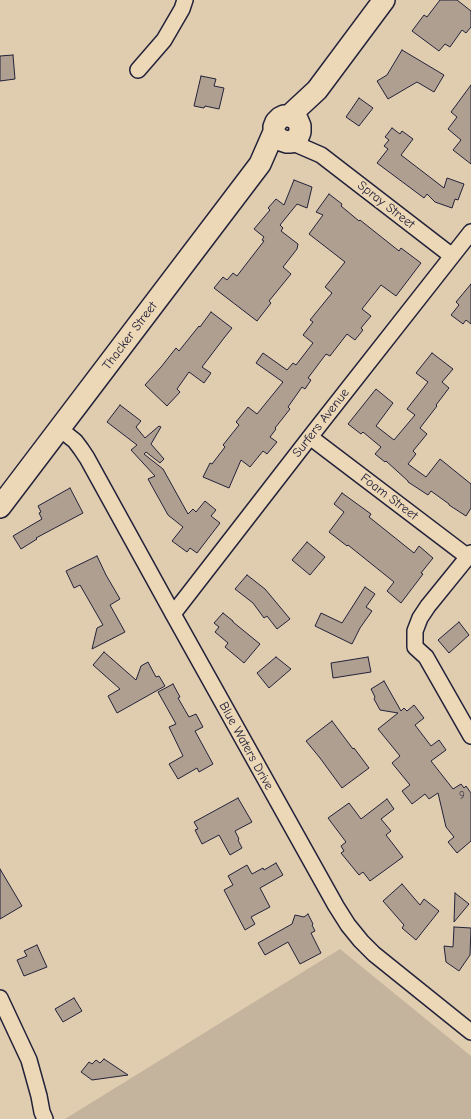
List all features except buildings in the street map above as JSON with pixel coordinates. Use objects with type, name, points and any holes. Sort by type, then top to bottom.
[{"type":"street","points":[[138,70],[164,40],[182,9],[185,0]]},
{"type":"street","name":"Thacker Street","points":[[0,507],[260,164],[290,131],[317,90],[384,0]]},
{"type":"street","name":"Spray Street","points":[[290,131],[452,256]]},
{"type":"street","name":"Surfers Avenue","points":[[173,614],[471,232]]},
{"type":"street","name":"Blue Waters Drive","points":[[60,429],[75,441],[81,449],[348,925],[374,954],[471,1032]]},
{"type":"street","name":"Foam Street","points":[[310,437],[469,555]]},
{"type":"street","points":[[469,555],[420,618],[415,631],[415,647],[426,657],[471,736]]},
{"type":"street","points":[[0,998],[29,1060],[39,1096],[40,1117]]},
{"type":"shaded area","points":[[340,949],[471,1056],[471,1119],[65,1119]]}]
